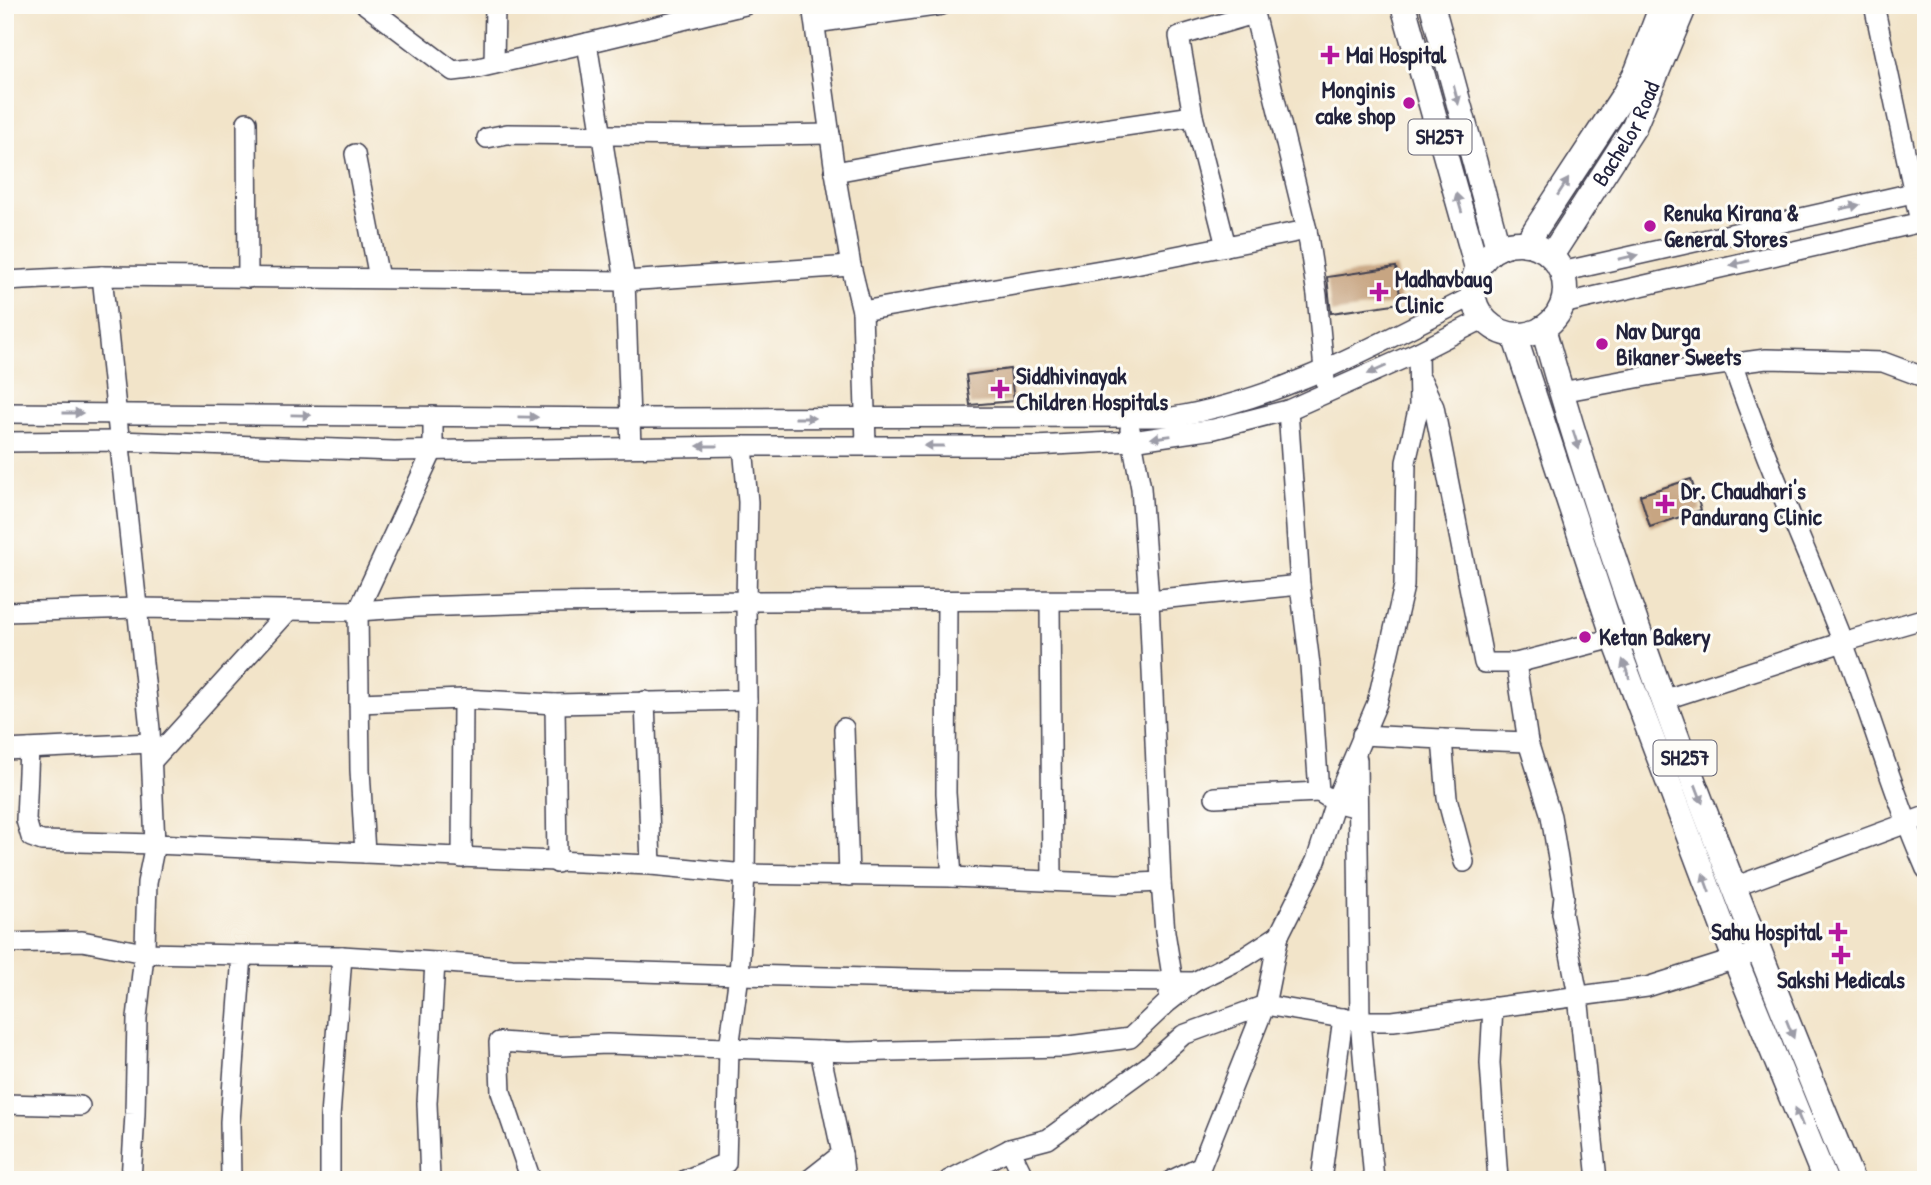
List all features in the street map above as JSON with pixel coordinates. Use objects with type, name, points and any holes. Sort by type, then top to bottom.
[{"type":"main road","name":"SH257","points":[[1403,5],[1477,268]]},
{"type":"main road","name":"SH257","points":[[1432,5],[1498,248]]},
{"type":"main road","name":"Bachelor Road","points":[[1526,244],[1623,96],[1637,71],[1662,5]]},
{"type":"main road","name":"Bachelor Road","points":[[1556,264],[1634,127],[1685,5]]},
{"type":"main road","points":[[1506,244],[1536,246],[1556,264],[1564,280],[1565,295],[1562,304],[1551,322],[1524,335],[1514,335],[1494,328],[1478,307],[1472,290],[1477,268],[1492,251],[1506,244]]},
{"type":"main road","name":"SH257","points":[[1543,328],[1637,632],[1734,887],[1746,956],[1825,1180]]},
{"type":"main road","name":"SH257","points":[[1514,335],[1615,638],[1746,956],[1852,1180]]},
{"type":"street","points":[[366,5],[453,71],[587,43],[745,5]]},
{"type":"street","points":[[494,64],[495,5]]},
{"type":"street","points":[[866,445],[862,311],[851,266],[835,172],[813,14],[942,5]]},
{"type":"street","points":[[1562,304],[1923,221],[1920,191],[1874,5]]},
{"type":"street","points":[[1226,246],[1193,116],[1178,36],[1253,10],[1307,230],[1318,295],[1326,393]]},
{"type":"street","points":[[587,43],[625,281],[631,447]]},
{"type":"street","points":[[835,172],[933,154],[1193,116]]},
{"type":"street","points":[[247,122],[248,278]]},
{"type":"street","points":[[487,138],[507,134],[830,134]]},
{"type":"street","points":[[355,154],[379,278]]},
{"type":"street","points":[[1556,264],[1920,191]]},
{"type":"street","points":[[862,311],[1307,230]]},
{"type":"street","points":[[5,281],[102,276],[625,281],[851,266]]},
{"type":"street","points":[[102,276],[151,752],[155,844],[146,883],[144,953],[137,1018],[131,1180]]},
{"type":"street","points":[[5,413],[630,418],[1174,417],[1211,411],[1277,390],[1478,307]]},
{"type":"street","points":[[5,442],[118,441],[394,451],[866,445],[1035,446],[1132,441],[1214,429],[1288,410],[1418,352],[1478,307]]},
{"type":"street","points":[[1327,797],[1360,741],[1377,702],[1404,586],[1406,462],[1419,406],[1418,352]]},
{"type":"street","points":[[1561,392],[1669,372],[1766,359],[1883,362],[1926,377]]},
{"type":"street","points":[[1732,363],[1751,418],[1843,642],[1905,822],[1926,869]]},
{"type":"street","points":[[1418,373],[1434,407],[1484,663],[1516,663],[1615,638]]},
{"type":"street","points":[[1172,1180],[1198,1173],[1265,1004],[1279,935],[1316,861],[1327,797],[1300,585],[1288,410]]},
{"type":"street","points":[[365,853],[358,611],[433,450],[433,416]]},
{"type":"street","points":[[1127,418],[1142,488],[1160,882],[1164,932],[1173,982],[1167,1003]]},
{"type":"street","points":[[685,1180],[729,1171],[729,1048],[739,975],[745,874],[748,502],[743,446]]},
{"type":"street","points":[[5,611],[137,608],[358,611],[539,603],[1149,600],[1300,585]]},
{"type":"street","points":[[947,601],[946,793],[952,877]]},
{"type":"street","points":[[1050,601],[1052,880]]},
{"type":"street","points":[[5,750],[151,752],[289,610]]},
{"type":"street","points":[[1663,700],[1926,618]]},
{"type":"street","points":[[1516,663],[1528,742],[1550,816],[1564,896],[1562,913],[1578,995],[1597,1180]]},
{"type":"street","points":[[359,703],[463,699],[555,704],[747,700]]},
{"type":"street","points":[[462,858],[463,699]]},
{"type":"street","points":[[645,701],[652,865]]},
{"type":"street","points":[[555,704],[556,863]]},
{"type":"street","points":[[844,728],[849,876]]},
{"type":"street","points":[[1360,741],[1442,738],[1528,742]]},
{"type":"street","points":[[1442,738],[1447,798],[1464,862]]},
{"type":"street","points":[[1321,1180],[1335,1091],[1351,1020],[1360,741]]},
{"type":"street","points":[[29,749],[26,820],[31,837],[42,841],[652,865],[745,874],[952,877],[1117,884],[1160,882]]},
{"type":"street","points":[[1215,797],[1327,797],[1357,808]]},
{"type":"street","points":[[1734,887],[1926,816]]},
{"type":"street","points":[[531,1180],[501,1092],[499,1042],[560,1046],[607,1044],[820,1051],[1048,1048],[1116,1040],[1130,1038],[1194,982],[1245,957],[1279,935]]},
{"type":"street","points":[[5,943],[82,941],[144,953],[342,956],[512,968],[953,980],[1194,982]]},
{"type":"street","points":[[231,1180],[230,1122],[242,955]]},
{"type":"street","points":[[330,1180],[330,1117],[342,956]]},
{"type":"street","points":[[949,1180],[1010,1149],[1048,1139],[1147,1067],[1183,1035],[1265,1004],[1351,1020],[1393,1021],[1647,987],[1746,956]]},
{"type":"street","points":[[430,1180],[427,1103],[435,962]]},
{"type":"street","points":[[1493,1007],[1490,1063],[1498,1180]]},
{"type":"street","points":[[1351,1020],[1363,1065],[1374,1180]]},
{"type":"street","points":[[820,1051],[845,1180]]},
{"type":"street","points":[[1335,1091],[1363,1065]]},
{"type":"street","points":[[5,1104],[79,1106]]},
{"type":"street","points":[[1010,1149],[1025,1180]]},
{"type":"street","points":[[809,1180],[842,1154]]},
{"type":"building","points":[[1396,267],[1401,303],[1331,313],[1327,277]]},
{"type":"building","points":[[1010,369],[1014,401],[970,405],[966,375]]},
{"type":"building","points":[[1691,479],[1701,510],[1650,527],[1640,495]]},
{"type":"place","name":"Mai Hospital","points":[[1330,55]]},
{"type":"place","name":"Monginis cake shop","points":[[1409,103]]},
{"type":"place","name":"Renuka Kirana & General Stores","points":[[1650,226]]},
{"type":"place","name":"Madhavbaug Clinic","points":[[1379,292]]},
{"type":"place","name":"Nav Durga Bikaner Sweets","points":[[1602,344]]},
{"type":"place","name":"Siddhivinayak Children Hospitals","points":[[1000,389]]},
{"type":"place","name":"Dr. Chaudhari's Pandurang Clinic","points":[[1665,504]]},
{"type":"place","name":"Ketan Bakery","points":[[1585,637]]},
{"type":"place","name":"Sahu Hospital","points":[[1838,932]]},
{"type":"place","name":"Sakshi Medicals","points":[[1841,955]]}]
